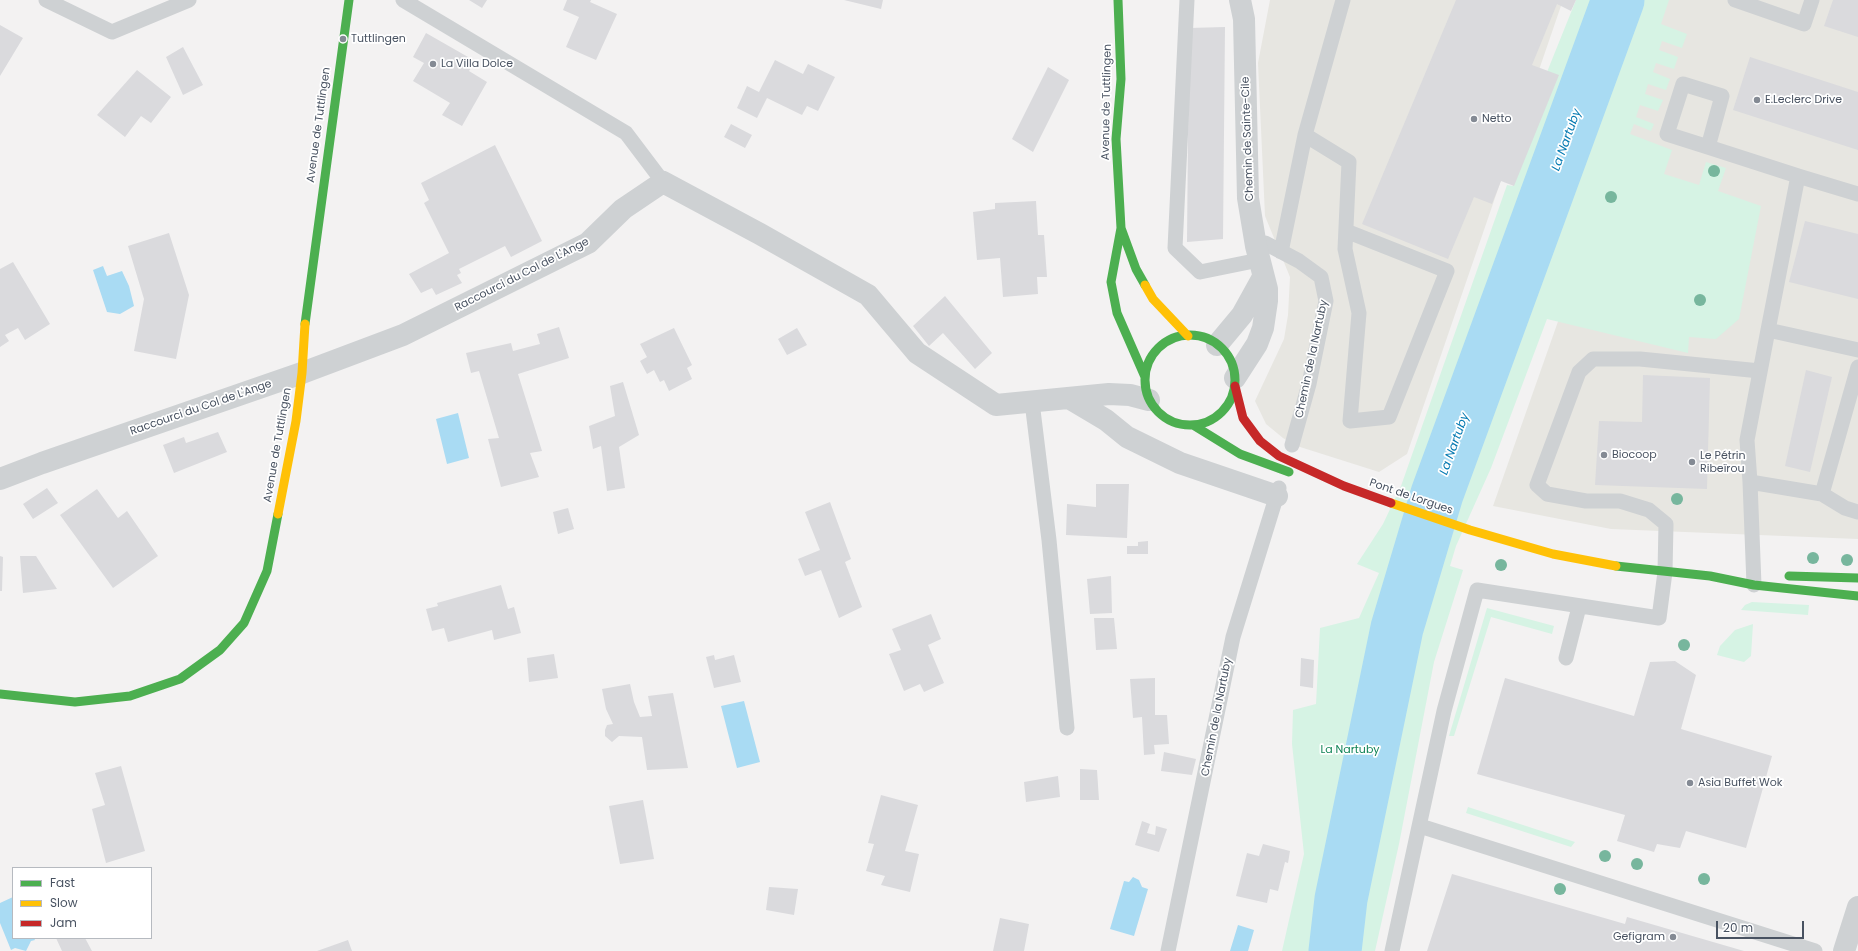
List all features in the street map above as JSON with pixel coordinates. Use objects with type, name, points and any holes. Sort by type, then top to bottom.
[{"type":"main road","name":"Avenue de Tuttlingen","points":[[0,694],[75,702],[130,696],[180,679],[220,650],[244,623],[267,571],[296,421],[302,373],[305,315],[348,0]]},
{"type":"main road","name":"Avenue de Tuttlingen","points":[[1118,0],[1121,78],[1116,139],[1122,228],[1136,269],[1153,299],[1173,322],[1188,336]]},
{"type":"main road","name":"Avenue de Tuttlingen","points":[[1122,228],[1115,254],[1111,282],[1117,313],[1145,377]]},
{"type":"main road","points":[[1235,382],[1230,401],[1221,413],[1208,422],[1193,425],[1180,424],[1167,419],[1157,411],[1149,400],[1145,377],[1148,364],[1159,348],[1175,338],[1188,336],[1203,338],[1217,345],[1226,354],[1232,365],[1243,418],[1260,441],[1279,456],[1344,486]]},
{"type":"main road","points":[[1193,425],[1240,454],[1298,475],[1344,486]]},
{"type":"main road","name":"Pont de Lorgues","points":[[1344,486],[1470,530],[1553,554],[1631,569],[1710,576],[1756,578],[1858,596]]},
{"type":"main road","points":[[1783,576],[1858,578]]},
{"type":"street","name":"Chemin de Sainte-Cile","points":[[1235,382],[1257,344],[1263,328],[1267,300],[1267,289],[1259,261],[1248,198],[1245,6]]},
{"type":"street","name":"Raccourci du Col de L'Ange","points":[[0,479],[302,373],[403,335],[588,243],[622,209],[663,182]]},
{"type":"street","points":[[663,182],[760,234],[868,295],[917,353],[996,405],[1109,394],[1130,395],[1149,400]]},
{"type":"street","points":[[1217,345],[1242,315],[1259,261]]},
{"type":"street","points":[[1068,398],[1106,420],[1127,437],[1180,463],[1278,492]]},
{"type":"street","points":[[1844,951],[1858,908]]},
{"type":"lane","points":[[46,0],[112,32],[189,0]]},
{"type":"lane","points":[[403,0],[626,133],[663,182]]},
{"type":"lane","name":"Chemin de la Nartuby","points":[[1187,0],[1175,248],[1200,272],[1259,261],[1265,243],[1299,261],[1321,277],[1326,301],[1309,384],[1292,445]]},
{"type":"lane","points":[[1281,252],[1305,135],[1344,0]]},
{"type":"lane","points":[[1735,0],[1804,24],[1812,0]]},
{"type":"lane","points":[[1708,147],[1722,96],[1682,84],[1667,134],[1798,176],[1858,194]]},
{"type":"lane","points":[[1305,135],[1349,162],[1345,249],[1359,313],[1350,421],[1389,417],[1447,271],[1346,231]]},
{"type":"lane","points":[[1756,578],[1747,440],[1772,303],[1798,176]]},
{"type":"lane","points":[[1768,330],[1858,350]]},
{"type":"lane","points":[[1392,951],[1444,711],[1477,590],[1579,607],[1659,618],[1665,572],[1666,524],[1650,510],[1620,501],[1586,501],[1547,494],[1537,485],[1579,372],[1593,359],[1640,359],[1760,372]]},
{"type":"lane","points":[[1822,494],[1858,367]]},
{"type":"lane","points":[[1032,402],[1049,540],[1067,728]]},
{"type":"lane","points":[[1750,482],[1822,494],[1845,508],[1858,512]]},
{"type":"lane","name":"Chemin de la Nartuby","points":[[1168,951],[1233,638],[1278,492]]},
{"type":"lane","points":[[1566,658],[1579,607]]},
{"type":"lane","points":[[1420,826],[1815,951]]},
{"type":"shaded area","points":[[1270,0],[1563,0],[1407,454],[1379,472],[1297,446],[1283,438],[1266,424],[1255,401],[1284,339],[1288,315],[1290,277],[1265,216],[1258,63]]},
{"type":"shaded area","points":[[1667,0],[1858,0],[1858,539],[1611,529],[1493,506],[1623,137]]},
{"type":"green space","name":"La Nartuby","points":[[1576,0],[1669,0],[1661,24],[1687,34],[1682,48],[1662,41],[1659,50],[1678,57],[1674,69],[1656,63],[1653,72],[1670,79],[1666,90],[1648,84],[1645,94],[1663,100],[1658,111],[1640,105],[1636,117],[1654,124],[1651,131],[1634,124],[1630,134],[1672,150],[1664,174],[1699,185],[1706,162],[1726,168],[1718,191],[1761,206],[1739,319],[1716,339],[1689,337],[1688,353],[1547,319],[1491,468],[1456,546],[1450,566],[1463,570],[1434,662],[1399,844],[1375,951],[1282,951],[1304,854],[1292,744],[1293,710],[1316,704],[1320,628],[1359,618],[1379,573],[1357,564],[1383,524],[1401,486],[1507,185],[1513,186],[1558,76],[1547,72]]},
{"type":"green space","points":[[1752,602],[1809,605],[1808,615],[1741,610],[1745,605]]},
{"type":"green space","points":[[1487,608],[1554,626],[1552,634],[1491,617],[1454,736],[1449,736]]},
{"type":"green space","points":[[1753,624],[1751,656],[1744,662],[1717,655],[1720,646],[1735,630]]},
{"type":"green space","points":[[1468,807],[1575,842],[1571,847],[1466,813]]},
{"type":"water","points":[[103,266],[107,276],[122,271],[129,286],[134,306],[120,314],[107,312],[93,270]]},
{"type":"water","points":[[458,413],[469,458],[447,464],[436,419]]},
{"type":"water","points":[[744,701],[760,762],[737,768],[721,706]]},
{"type":"water","points":[[1133,877],[1139,880],[1142,887],[1148,889],[1134,936],[1110,929],[1124,881],[1129,882]]},
{"type":"water","points":[[12,897],[12,939],[35,940],[31,941],[26,951],[15,948],[11,950],[0,923],[0,903]]},
{"type":"water","points":[[1238,925],[1254,930],[1248,951],[1230,951]]},
{"type":"building","points":[[469,0],[487,0],[482,8]]},
{"type":"building","points":[[567,0],[591,0],[590,2],[617,14],[596,60],[566,47],[579,17],[563,10]]},
{"type":"building","points":[[844,0],[883,0],[881,9]]},
{"type":"building","name":"Netto","points":[[1456,0],[1576,0],[1571,11],[1557,4],[1532,65],[1559,75],[1514,186],[1501,181],[1492,204],[1474,197],[1448,259],[1362,224]]},
{"type":"building","points":[[1833,0],[1858,0],[1858,37],[1824,26]]},
{"type":"building","points":[[0,25],[23,38],[0,76]]},
{"type":"building","points":[[1225,27],[1223,239],[1187,242],[1189,28]]},
{"type":"building","points":[[426,33],[475,61],[469,71],[487,82],[462,126],[442,115],[450,103],[413,81],[424,63],[413,57]]},
{"type":"building","points":[[183,47],[203,85],[183,95],[166,57]]},
{"type":"building","points":[[1750,57],[1858,92],[1858,150],[1733,110]]},
{"type":"building","points":[[775,60],[803,74],[808,64],[835,77],[818,111],[807,106],[802,115],[767,98],[757,118],[737,108],[747,86],[759,92]]},
{"type":"building","points":[[1048,67],[1069,80],[1033,152],[1012,139]]},
{"type":"building","points":[[137,70],[171,97],[151,123],[141,116],[125,137],[97,115]]},
{"type":"building","points":[[731,124],[752,135],[745,148],[724,137]]},
{"type":"building","points":[[495,145],[542,241],[511,257],[505,246],[459,269],[461,273],[457,275],[462,283],[436,295],[432,288],[421,293],[409,274],[449,253],[424,203],[429,200],[421,183]]},
{"type":"building","points":[[1036,201],[1038,235],[1044,235],[1047,277],[1037,277],[1038,294],[1003,297],[1000,258],[977,260],[973,212],[995,209],[995,203]]},
{"type":"building","points":[[1805,221],[1858,234],[1858,299],[1789,282]]},
{"type":"building","points":[[169,233],[189,295],[176,359],[134,351],[144,299],[128,246]]},
{"type":"building","points":[[13,262],[50,324],[25,340],[18,328],[5,335],[9,341],[0,347],[0,269]]},
{"type":"building","points":[[945,296],[992,353],[975,369],[943,333],[929,346],[913,326]]},
{"type":"building","points":[[559,327],[569,358],[518,374],[542,451],[530,453],[539,477],[501,487],[488,439],[499,438],[479,371],[471,373],[466,353],[511,343],[513,351],[540,344],[537,334]]},
{"type":"building","points":[[674,328],[692,365],[687,368],[692,379],[669,391],[664,380],[660,382],[654,370],[647,374],[640,361],[647,357],[640,344]]},
{"type":"building","points":[[797,328],[807,345],[787,355],[778,339]]},
{"type":"building","points":[[1806,370],[1832,377],[1810,472],[1785,466]]},
{"type":"building","points":[[1643,375],[1710,378],[1707,489],[1595,485],[1599,421],[1642,422]]},
{"type":"building","points":[[623,382],[639,435],[619,447],[625,488],[607,491],[601,446],[593,449],[589,426],[615,416],[610,386]]},
{"type":"building","points":[[218,432],[227,452],[174,473],[163,445],[184,437],[186,443]]},
{"type":"building","points":[[1096,484],[1129,484],[1127,538],[1066,535],[1067,504],[1096,507]]},
{"type":"building","points":[[47,488],[58,503],[33,519],[23,504]]},
{"type":"building","points":[[97,489],[118,518],[127,511],[158,556],[113,588],[60,515]]},
{"type":"building","points":[[830,502],[851,559],[845,562],[862,607],[839,618],[821,570],[805,576],[798,559],[820,550],[805,512]]},
{"type":"building","points":[[568,508],[574,529],[558,534],[553,512]]},
{"type":"building","points":[[1148,541],[1148,554],[1127,554],[1127,546],[1138,546],[1138,542]]},
{"type":"building","points":[[0,556],[3,557],[2,591],[0,591]]},
{"type":"building","points":[[20,556],[36,556],[57,589],[23,593]]},
{"type":"building","points":[[1111,576],[1112,613],[1090,614],[1087,579]]},
{"type":"building","points":[[501,585],[508,609],[514,607],[521,633],[494,640],[492,630],[448,642],[444,628],[432,631],[426,609],[438,606],[437,603]]},
{"type":"building","points":[[931,614],[941,639],[928,645],[944,683],[924,692],[920,684],[904,691],[889,654],[901,650],[892,629]]},
{"type":"building","points":[[1094,618],[1114,618],[1117,649],[1096,650]]},
{"type":"building","points":[[554,654],[558,678],[529,682],[527,658]]},
{"type":"building","points":[[714,655],[715,660],[734,655],[741,682],[714,688],[706,657]]},
{"type":"building","points":[[1301,658],[1314,660],[1313,688],[1300,686]]},
{"type":"building","points":[[1675,661],[1696,675],[1681,729],[1772,756],[1746,848],[1686,831],[1680,848],[1657,844],[1654,852],[1617,841],[1625,815],[1477,774],[1505,678],[1634,716],[1650,662]]},
{"type":"building","points":[[1155,678],[1155,715],[1167,715],[1169,744],[1154,745],[1155,754],[1144,755],[1142,717],[1133,718],[1130,679]]},
{"type":"building","points":[[630,684],[634,702],[640,717],[652,716],[648,696],[673,693],[688,768],[647,770],[642,737],[619,736],[612,742],[605,736],[607,725],[613,724],[606,709],[602,689]]},
{"type":"building","points":[[1164,752],[1196,759],[1192,775],[1161,771]]},
{"type":"building","points":[[121,766],[145,851],[106,863],[92,809],[105,805],[95,773]]},
{"type":"building","points":[[1080,769],[1097,770],[1099,800],[1080,800]]},
{"type":"building","points":[[1058,776],[1060,797],[1026,802],[1024,782]]},
{"type":"building","points":[[881,795],[918,805],[905,851],[919,854],[910,892],[881,885],[885,876],[866,871],[874,844],[868,843]]},
{"type":"building","points":[[643,800],[654,859],[620,864],[609,806]]},
{"type":"building","points":[[1142,821],[1150,824],[1147,833],[1155,835],[1156,826],[1167,829],[1159,852],[1135,845]]},
{"type":"building","points":[[1263,844],[1290,851],[1288,863],[1285,862],[1278,891],[1270,889],[1267,903],[1236,896],[1247,853],[1259,856]]},
{"type":"building","points":[[1452,874],[1625,924],[1627,917],[1744,951],[1427,951]]},
{"type":"building","points":[[769,887],[798,889],[794,915],[766,910]]},
{"type":"building","points":[[1000,918],[1029,924],[1024,951],[993,951]]},
{"type":"building","points":[[56,939],[86,939],[92,951],[62,951]]},
{"type":"building","points":[[348,940],[352,951],[317,951]]},
{"type":"waterway","name":"La Nartuby","points":[[1335,951],[1341,899],[1397,628],[1437,494],[1618,0]]},
{"type":"traffic: fast","points":[[305,324],[349,0]]},
{"type":"traffic: fast","points":[[1118,0],[1121,79],[1116,139],[1121,228],[1136,269],[1145,285]]},
{"type":"traffic: fast","points":[[1121,228],[1111,282],[1117,313],[1145,377]]},
{"type":"traffic: fast","points":[[1190,335],[1207,339],[1222,348],[1231,363],[1235,380],[1231,397],[1222,412],[1207,421],[1190,425],[1173,421],[1158,412],[1149,397],[1145,380],[1149,363],[1158,348],[1173,339],[1190,335]]},
{"type":"traffic: fast","points":[[1193,425],[1240,454],[1289,472]]},
{"type":"traffic: fast","points":[[0,694],[75,702],[130,696],[180,679],[220,650],[244,623],[267,571],[278,514]]},
{"type":"traffic: fast","points":[[1616,566],[1710,576],[1754,585],[1858,596]]},
{"type":"traffic: fast","points":[[1789,576],[1858,578]]},
{"type":"traffic: slow","points":[[1145,285],[1153,299],[1188,336]]},
{"type":"traffic: slow","points":[[278,514],[296,421],[302,373],[305,324]]},
{"type":"traffic: slow","points":[[1391,503],[1470,530],[1553,554],[1616,566]]},
{"type":"traffic: jam","points":[[1235,386],[1243,418],[1260,441],[1279,456],[1344,486],[1391,503]]},
{"type":"place","name":"Tuttlingen","points":[[343,39]]},
{"type":"place","name":"La Villa Dolce","points":[[433,64]]},
{"type":"place","name":"E.Leclerc Drive","points":[[1757,100]]},
{"type":"place","name":"Netto","points":[[1474,119]]},
{"type":"place","name":"Biocoop","points":[[1604,455]]},
{"type":"place","name":"Le Pétrin Ribeïrou","points":[[1692,462]]},
{"type":"place","name":"Asia Buffet Wok","points":[[1690,783]]},
{"type":"place","name":"Gefigram","points":[[1673,937]]}]
